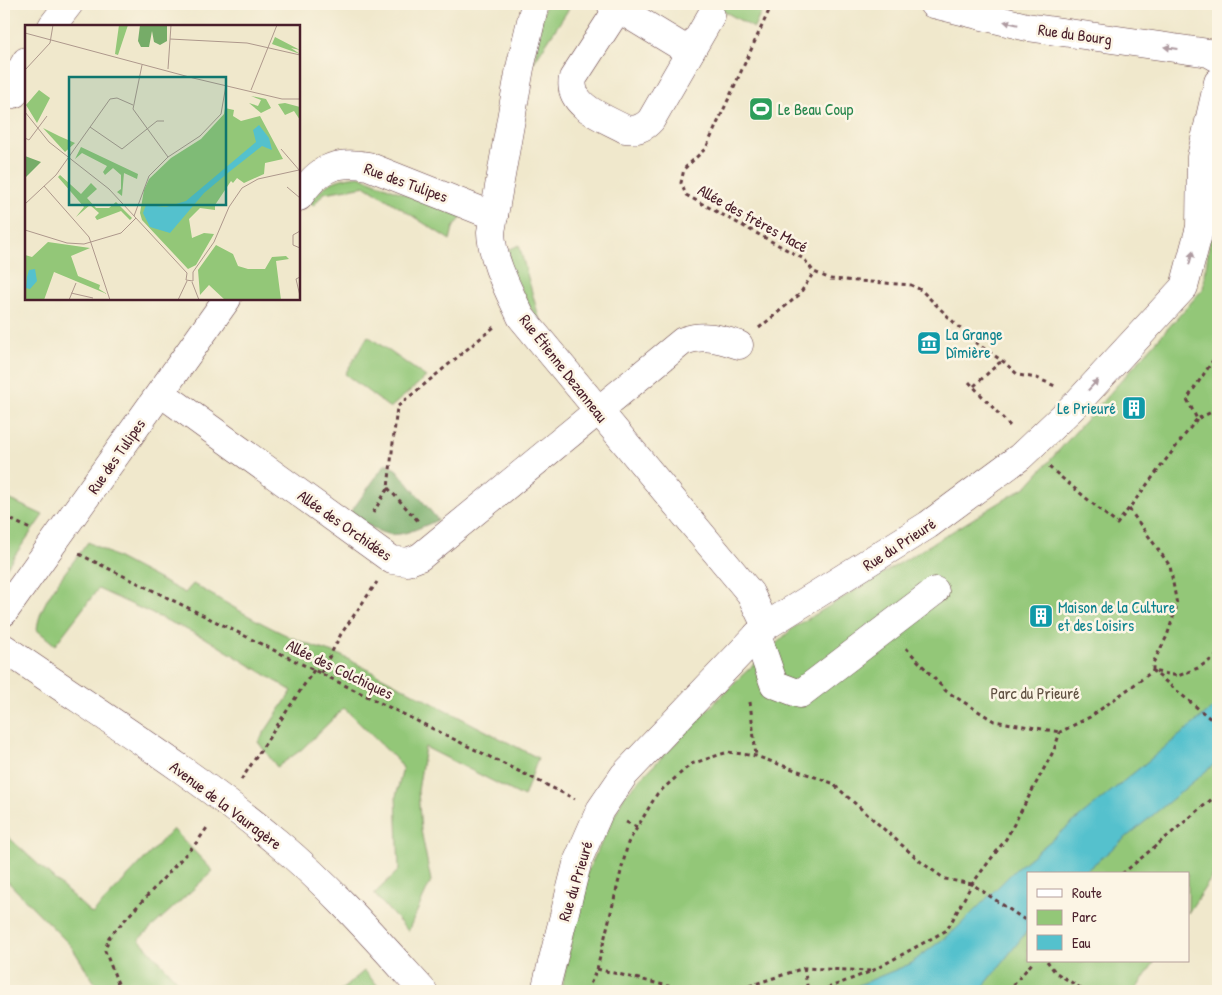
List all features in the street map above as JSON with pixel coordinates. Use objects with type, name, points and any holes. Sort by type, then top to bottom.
[{"type":"street","points":[[53,25],[69,4]]},
{"type":"street","name":"Rue Étienne Dezanneau","points":[[534,4],[491,232],[494,249],[521,317],[597,411],[750,593],[762,631],[774,684],[800,694],[887,628]]},
{"type":"street","name":"Rue du Bourg","points":[[933,4],[1027,27],[1209,53],[1218,58]]},
{"type":"street","points":[[690,52],[617,5],[573,78],[572,92],[581,104],[625,129],[632,130],[646,126],[690,52],[711,16]]},
{"type":"street","points":[[14,94],[16,78],[25,64]]},
{"type":"street","name":"Rue du Prieuré","points":[[545,991],[578,860],[600,810],[624,775],[762,631],[928,525],[1003,471],[1047,432],[1184,287],[1200,227],[1201,157],[1218,82]]},
{"type":"street","name":"Rue des Tulipes","points":[[300,195],[316,176],[327,168],[339,164],[354,163],[368,166],[494,216]]},
{"type":"street","name":"Rue des Tulipes","points":[[4,612],[226,300]]},
{"type":"street","name":"Allée des Orchidées","points":[[161,393],[392,560],[407,562],[414,561],[438,543],[683,341],[712,336],[747,338]]},
{"type":"street","points":[[887,628],[935,590]]},
{"type":"street","name":"Avenue de la Vauragère","points":[[4,648],[208,788],[278,843],[343,904],[423,991]]},
{"type":"path","name":"Allée des frères Macé","points":[[772,4],[706,148],[684,169],[681,183],[686,195],[804,259],[814,272],[831,279],[911,285],[921,290],[973,341],[1004,362],[1020,376],[1037,378],[1058,387]]},
{"type":"path","points":[[747,338],[799,295],[814,272]]},
{"type":"path","points":[[359,536],[388,488],[396,407],[496,325]]},
{"type":"path","points":[[1197,419],[1188,399],[1218,353]]},
{"type":"path","points":[[974,386],[999,363],[1004,362]]},
{"type":"path","points":[[969,382],[998,412]]},
{"type":"path","points":[[1045,463],[1117,524],[1197,419],[1218,409]]},
{"type":"path","points":[[388,488],[438,543]]},
{"type":"path","points":[[1129,509],[1170,566],[1177,605],[1167,636],[1153,663],[1153,672]]},
{"type":"path","points":[[4,516],[36,532]]},
{"type":"path","name":"Allée des Colchiques","points":[[80,554],[581,802]]},
{"type":"path","points":[[321,673],[341,634],[392,560]]},
{"type":"path","points":[[887,628],[946,691],[994,722],[1060,732],[1090,717],[1153,672],[1178,676],[1198,668],[1218,655]]},
{"type":"path","points":[[240,781],[314,670]]},
{"type":"path","points":[[1153,672],[1218,725]]},
{"type":"path","points":[[750,699],[756,756]]},
{"type":"path","points":[[820,991],[872,971],[947,930],[972,884],[1006,838],[1054,750],[1060,732]]},
{"type":"path","points":[[587,991],[597,969],[628,843],[657,794],[691,764],[728,752],[756,756],[832,783],[921,862],[945,880],[972,884],[1027,921]]},
{"type":"path","points":[[1124,872],[1218,794]]},
{"type":"path","points":[[121,991],[106,951],[109,937],[197,842],[213,821]]},
{"type":"path","points":[[1008,991],[1033,962]]},
{"type":"path","points":[[1048,962],[1055,972],[1085,991]]},
{"type":"path","points":[[734,991],[804,968],[872,971]]},
{"type":"path","points":[[804,968],[808,991]]},
{"type":"path","points":[[597,969],[689,991]]},
{"type":"green space","points":[[545,4],[572,4],[534,62]]},
{"type":"green space","points":[[711,4],[765,4],[754,28]]},
{"type":"green space","points":[[359,176],[462,217],[453,228],[450,240],[366,186],[324,193],[313,206],[310,203],[320,191],[331,183],[344,178]]},
{"type":"green space","name":"Parc du Prieuré","points":[[1210,238],[1218,241],[1218,868],[1190,910],[1190,872],[1027,872],[1027,962],[1154,962],[1135,991],[561,991],[584,879],[624,796],[736,681],[793,628],[1027,486],[1203,289]]},
{"type":"green space","points":[[519,245],[540,321],[537,321],[510,267],[508,250]]},
{"type":"green space","points":[[368,336],[426,377],[390,408],[345,374]]},
{"type":"green space","points":[[386,463],[397,470],[438,520],[411,531],[392,534],[374,529],[350,513]]},
{"type":"green space","points":[[4,497],[43,515],[4,571]]},
{"type":"green space","points":[[88,542],[185,593],[193,584],[264,624],[300,641],[338,654],[538,758],[524,797],[425,747],[418,791],[421,830],[431,881],[408,931],[374,894],[399,870],[396,796],[403,768],[399,762],[344,708],[301,750],[277,767],[258,742],[292,691],[207,639],[98,589],[55,645],[37,630],[39,619],[43,607],[57,584]]},
{"type":"green space","points":[[173,829],[213,871],[139,939],[187,991],[100,991],[71,946],[4,878],[4,833],[92,914]]},
{"type":"green space","points":[[364,971],[383,991],[340,991]]},
{"type":"water","points":[[1218,704],[1218,761],[1084,872],[1027,872],[1027,931],[980,991],[844,991],[910,964],[955,930],[1016,869]]},
{"type":"place","name":"Le Beau Coup","points":[[761,109]]},
{"type":"place","name":"La Grange Dîmière","points":[[929,343]]},
{"type":"place","name":"Le Prieuré","points":[[1134,408]]},
{"type":"place","name":"Maison de la Culture et des Loisirs","points":[[1041,616]]}]
